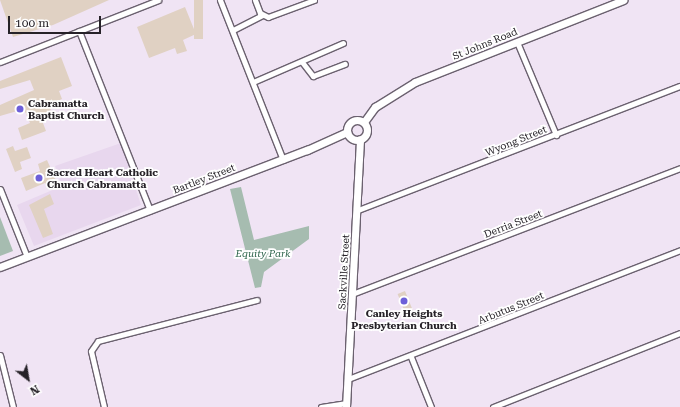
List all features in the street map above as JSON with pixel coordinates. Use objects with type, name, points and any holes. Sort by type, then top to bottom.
[{"type":"main road","name":"St Johns Road","points":[[364,122],[375,107],[400,90],[623,0]]},
{"type":"main road","points":[[352,121],[364,122],[367,132],[360,139],[350,138],[347,132],[352,121]]},
{"type":"main road","name":"Bartley Street","points":[[0,267],[282,160],[347,132]]},
{"type":"main road","name":"Sackville Street","points":[[347,405],[352,294],[358,210],[360,139]]},
{"type":"street","points":[[0,62],[158,0]]},
{"type":"street","points":[[220,0],[233,30],[282,160]]},
{"type":"street","points":[[255,0],[262,15]]},
{"type":"street","points":[[233,30],[262,15],[276,15],[314,0]]},
{"type":"street","points":[[79,31],[150,210]]},
{"type":"street","points":[[517,42],[556,134]]},
{"type":"street","points":[[253,82],[343,43]]},
{"type":"street","points":[[302,62],[313,76],[345,64]]},
{"type":"street","name":"Wyong Street","points":[[358,210],[680,86]]},
{"type":"street","name":"Derria Street","points":[[352,294],[680,168]]},
{"type":"street","points":[[0,189],[27,257]]},
{"type":"street","name":"Arbutus Street","points":[[348,379],[411,357],[680,250]]},
{"type":"street","points":[[104,407],[91,351],[98,341],[257,300]]},
{"type":"street","points":[[493,407],[680,333]]},
{"type":"street","points":[[0,355],[13,407]]},
{"type":"street","points":[[411,357],[431,407]]},
{"type":"street","points":[[321,407],[347,405]]},
{"type":"shaded area","points":[[121,143],[141,205],[34,246],[17,205],[62,186],[55,166]]},
{"type":"green space","name":"Equity Park","points":[[241,187],[254,240],[309,226],[309,239],[264,272],[261,287],[255,288],[230,189]]},
{"type":"green space","points":[[0,217],[13,251],[0,256]]},
{"type":"building","points":[[0,0],[109,0],[53,25],[13,37]]},
{"type":"building","points":[[194,0],[203,0],[203,39],[194,39]]},
{"type":"building","points":[[185,7],[196,34],[183,40],[187,51],[177,54],[175,48],[149,58],[137,27]]},
{"type":"building","points":[[61,57],[72,86],[59,91],[62,99],[48,105],[51,110],[40,115],[46,131],[22,140],[18,128],[30,123],[24,109],[0,116],[0,105],[34,90],[30,80],[0,89],[0,81]]},
{"type":"building","points":[[13,146],[15,151],[27,147],[31,158],[20,162],[22,169],[15,172],[6,149]]},
{"type":"building","name":"Sacred Heart Catholic Church Cabramatta","points":[[47,160],[58,185],[48,189],[45,183],[26,191],[21,178],[40,171],[38,164]]},
{"type":"building","points":[[50,194],[54,204],[44,209],[53,234],[43,238],[29,205]]},
{"type":"building","points":[[405,291],[414,313],[407,316],[398,294]]},
{"type":"place","name":"Cabramatta Baptist Church","points":[[20,109]]},
{"type":"place","name":"Sacred Heart Catholic Church Cabramatta","points":[[39,178]]},
{"type":"place","name":"Canley Heights Presbyterian Church","points":[[404,301]]}]
